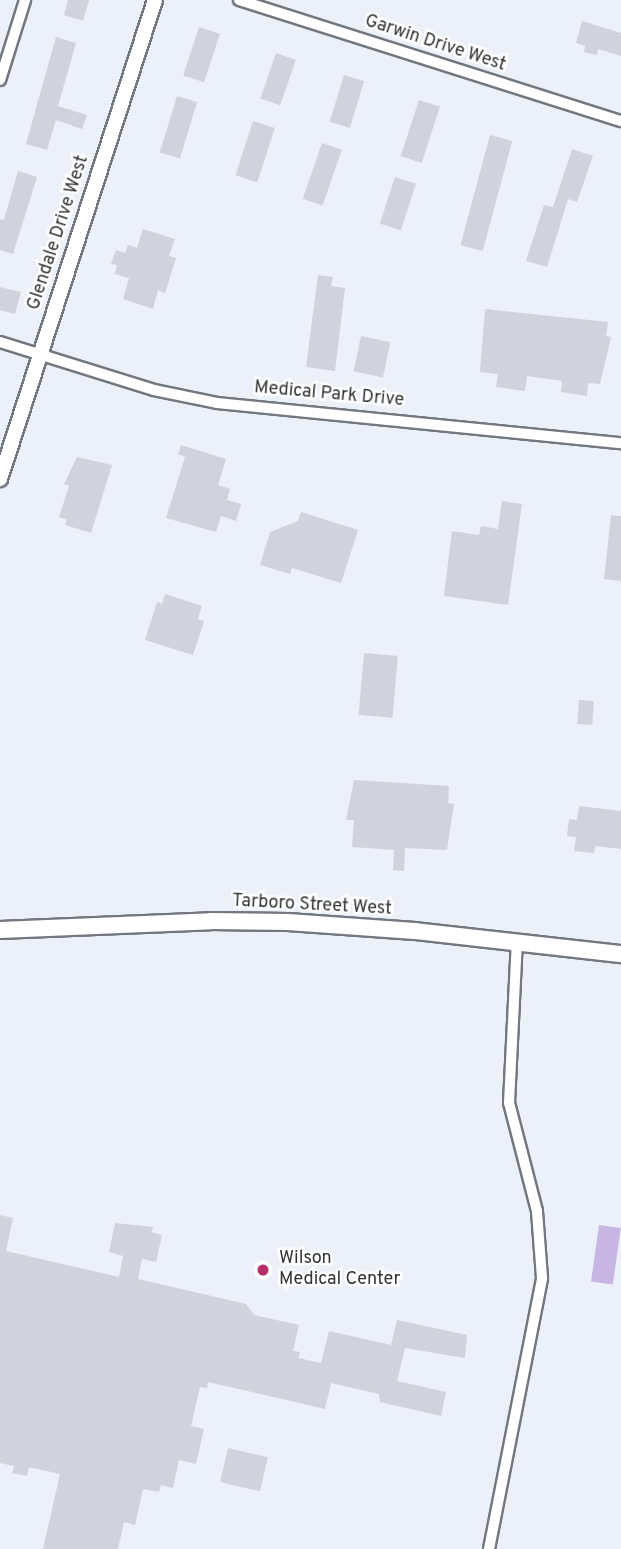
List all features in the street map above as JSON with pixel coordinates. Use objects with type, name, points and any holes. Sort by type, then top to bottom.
[{"type":"main road","name":"Tarboro Street West","points":[[0,930],[237,921],[356,926],[621,954]]},
{"type":"street","points":[[0,80],[25,0]]},
{"type":"street","name":"Glendale Drive West","points":[[0,479],[155,0]]},
{"type":"street","name":"Garwin Drive West","points":[[239,0],[621,121]]},
{"type":"street","name":"Medical Park Drive","points":[[0,342],[154,390],[217,402],[621,443]]},
{"type":"street","points":[[488,1549],[541,1278],[537,1211],[509,1102],[517,941]]},
{"type":"shaded area","points":[[599,1225],[621,1228],[613,1285],[591,1281]]},
{"type":"building","points":[[68,0],[89,0],[83,21],[64,15]]},
{"type":"building","points":[[582,21],[621,33],[621,56],[598,49],[597,55],[584,52],[585,46],[576,43]]},
{"type":"building","points":[[199,27],[220,34],[204,82],[183,76]]},
{"type":"building","points":[[56,37],[76,43],[58,106],[87,115],[82,129],[56,120],[47,150],[26,144]]},
{"type":"building","points":[[276,53],[296,60],[280,105],[260,98]]},
{"type":"building","points":[[344,75],[364,81],[350,128],[330,122]]},
{"type":"building","points":[[177,96],[197,102],[180,159],[160,152]]},
{"type":"building","points":[[419,100],[440,107],[422,163],[401,156]]},
{"type":"building","points":[[253,121],[275,128],[257,182],[235,175]]},
{"type":"building","points":[[490,135],[512,141],[483,251],[460,245]]},
{"type":"building","points":[[322,143],[342,150],[323,206],[303,199]]},
{"type":"building","points":[[572,149],[593,156],[577,202],[568,199],[547,267],[526,261],[544,205],[553,207]]},
{"type":"building","points":[[18,171],[37,177],[13,254],[0,250],[0,219],[4,220]]},
{"type":"building","points":[[395,177],[416,184],[401,230],[380,224]]},
{"type":"building","points":[[143,229],[175,239],[169,256],[176,258],[165,293],[158,290],[153,309],[123,299],[129,278],[115,274],[117,265],[111,264],[116,250],[125,253],[128,245],[137,248]]},
{"type":"building","points":[[318,275],[333,277],[331,286],[345,288],[335,371],[306,367]]},
{"type":"building","points":[[0,287],[21,292],[15,314],[0,310]]},
{"type":"building","points":[[485,309],[608,322],[606,336],[611,337],[600,384],[588,383],[587,396],[561,392],[562,381],[527,376],[525,391],[496,387],[498,374],[480,372]]},
{"type":"building","points":[[361,336],[390,342],[383,377],[354,371]]},
{"type":"building","points":[[181,445],[226,459],[218,485],[230,489],[227,500],[241,504],[236,521],[221,516],[216,532],[166,518],[185,457],[178,454]]},
{"type":"building","points":[[77,457],[112,465],[91,533],[65,525],[67,520],[59,517],[69,486],[64,484]]},
{"type":"building","points":[[502,501],[522,504],[508,605],[444,596],[452,531],[479,535],[481,526],[498,529]]},
{"type":"building","points":[[301,512],[358,530],[341,583],[292,568],[290,574],[260,565],[270,532],[298,521]]},
{"type":"building","points":[[611,515],[621,516],[621,581],[604,579]]},
{"type":"building","points":[[165,594],[202,606],[198,619],[204,621],[193,655],[145,640],[157,602],[162,604]]},
{"type":"building","points":[[364,653],[398,656],[392,718],[359,715]]},
{"type":"building","points":[[579,700],[594,701],[592,725],[577,724]]},
{"type":"building","points":[[354,780],[449,786],[448,803],[454,804],[447,850],[405,848],[404,871],[393,870],[394,850],[352,847],[354,820],[346,820]]},
{"type":"building","points":[[579,806],[621,811],[621,849],[595,846],[594,853],[574,851],[576,837],[567,836],[569,819],[577,820]]},
{"type":"building","name":"Wilson Medical Center","points":[[0,1215],[13,1218],[6,1251],[119,1277],[123,1256],[109,1252],[115,1223],[153,1227],[152,1232],[162,1235],[156,1262],[142,1259],[138,1279],[246,1304],[254,1315],[299,1325],[293,1351],[300,1352],[298,1358],[321,1363],[329,1331],[391,1345],[397,1320],[467,1335],[465,1358],[405,1348],[397,1381],[446,1392],[441,1416],[380,1402],[379,1394],[331,1383],[325,1409],[208,1382],[207,1388],[200,1387],[191,1426],[204,1429],[196,1464],[179,1460],[173,1488],[161,1485],[159,1492],[143,1489],[135,1525],[124,1522],[118,1549],[43,1549],[60,1474],[29,1467],[27,1476],[12,1473],[14,1466],[0,1463]]},
{"type":"building","points":[[228,1448],[268,1457],[260,1491],[220,1482]]},
{"type":"place","name":"Wilson Medical Center","points":[[263,1270]]}]
